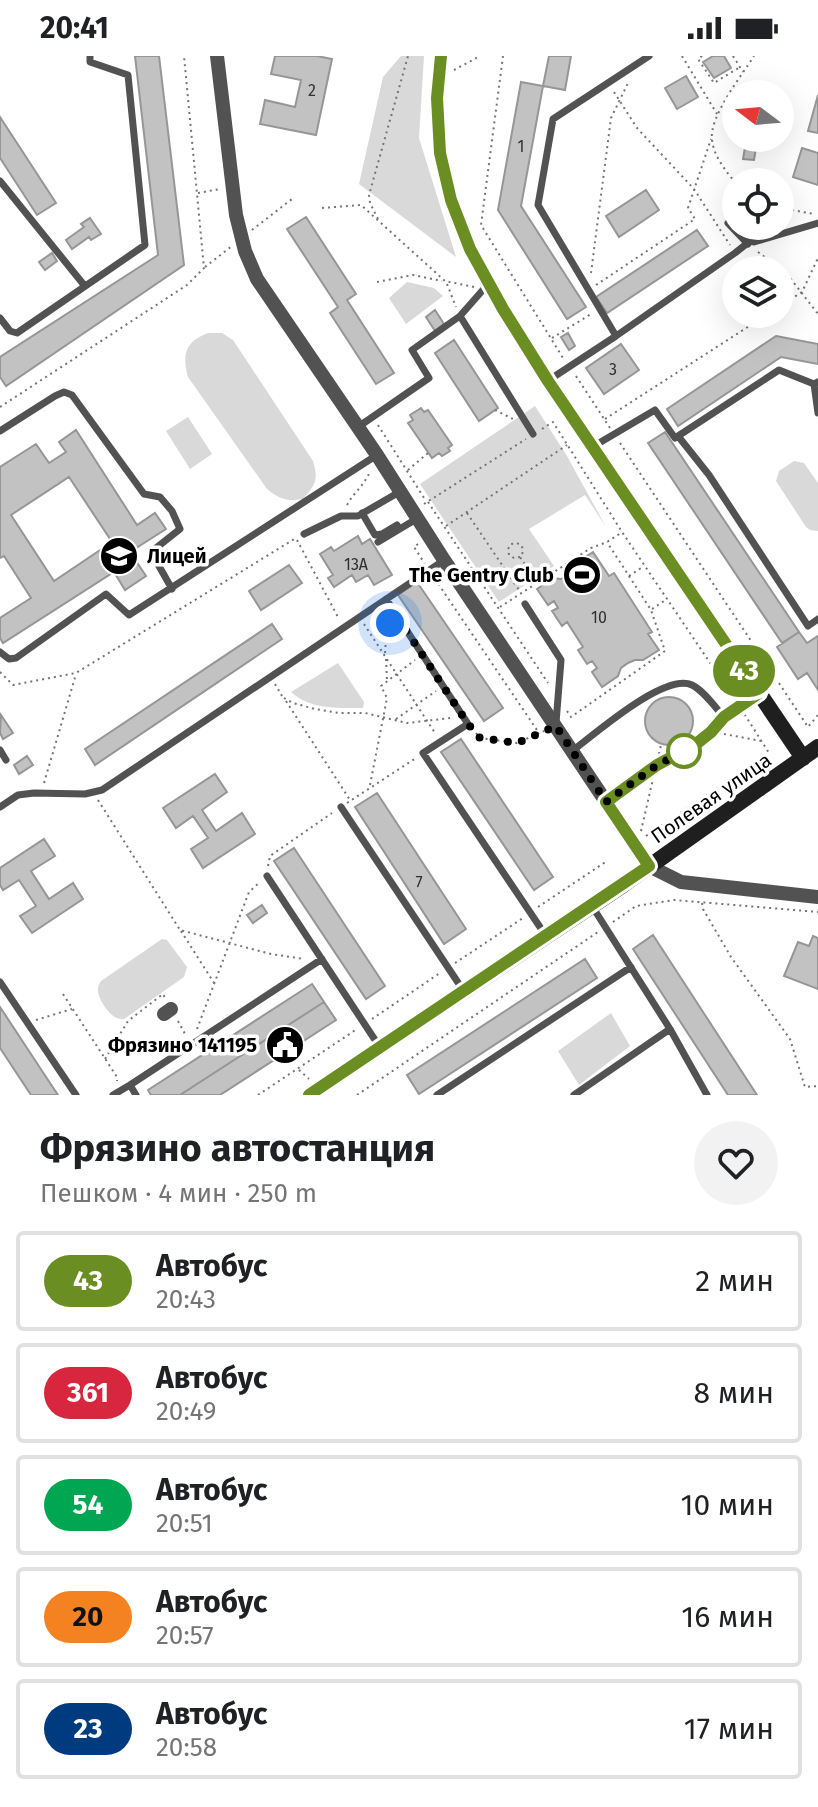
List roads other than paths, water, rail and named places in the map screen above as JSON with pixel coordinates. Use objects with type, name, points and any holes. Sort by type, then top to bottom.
[{"type":"street","points":[[217,56],[231,120],[233,186],[239,226],[257,279],[649,866],[681,882],[818,897]]},
{"type":"street","points":[[441,56],[437,98],[440,153],[451,200],[486,286],[803,758]]},
{"type":"street","name":"Полевая улица","points":[[309,1095],[592,906],[818,747]]},
{"type":"lane","points":[[0,318],[10,331],[17,333],[145,245],[128,75],[90,62],[90,56]]},
{"type":"lane","points":[[616,336],[538,205],[553,119],[649,56]]},
{"type":"lane","points":[[0,181],[84,285]]},
{"type":"lane","points":[[748,244],[818,223]]},
{"type":"lane","points":[[744,240],[748,244]]},
{"type":"lane","points":[[548,381],[753,240]]},
{"type":"lane","points":[[358,427],[429,378],[412,350],[460,316],[486,286]]},
{"type":"lane","points":[[460,316],[533,434]]},
{"type":"lane","points":[[592,447],[655,410],[675,438],[779,370],[816,383],[818,413]]},
{"type":"lane","points":[[0,431],[55,396],[64,392],[72,395],[144,494],[160,497],[172,511],[180,529],[151,552],[172,589]]},
{"type":"lane","points":[[678,436],[709,475],[808,626],[818,619]]},
{"type":"lane","points":[[0,652],[9,659],[16,658],[106,594],[129,615],[374,458]]},
{"type":"lane","points":[[300,536],[341,516],[358,516],[401,491]]},
{"type":"lane","points":[[362,513],[375,535],[397,525]]},
{"type":"lane","points":[[378,542],[416,515]]},
{"type":"lane","points":[[0,807],[18,795],[85,794],[102,790],[444,560]]},
{"type":"lane","points":[[386,599],[468,724],[423,753],[546,936]]},
{"type":"lane","points":[[525,604],[561,660],[556,726]]},
{"type":"lane","points":[[572,751],[651,693],[682,683],[694,686],[724,717]]},
{"type":"lane","points":[[606,802],[657,765],[689,749],[724,717],[759,693]]},
{"type":"lane","points":[[0,750],[6,760]]},
{"type":"lane","points":[[341,807],[464,991]]},
{"type":"lane","points":[[267,876],[381,1047]]},
{"type":"lane","points":[[592,906],[670,1029],[707,1095]]},
{"type":"lane","points":[[113,1095],[322,959]]},
{"type":"lane","points":[[437,1095],[631,967]]},
{"type":"lane","points":[[0,982],[76,1095]]},
{"type":"lane","points":[[574,1095],[670,1029]]},
{"type":"lane","points":[[130,1085],[136,1095]]},
{"type":"place","name":"Лицей","points":[[119,556]]},
{"type":"place","name":"The Gentry Club","points":[[582,575]]},
{"type":"place","name":"Фрязино 141195","points":[[285,1045]]}]
